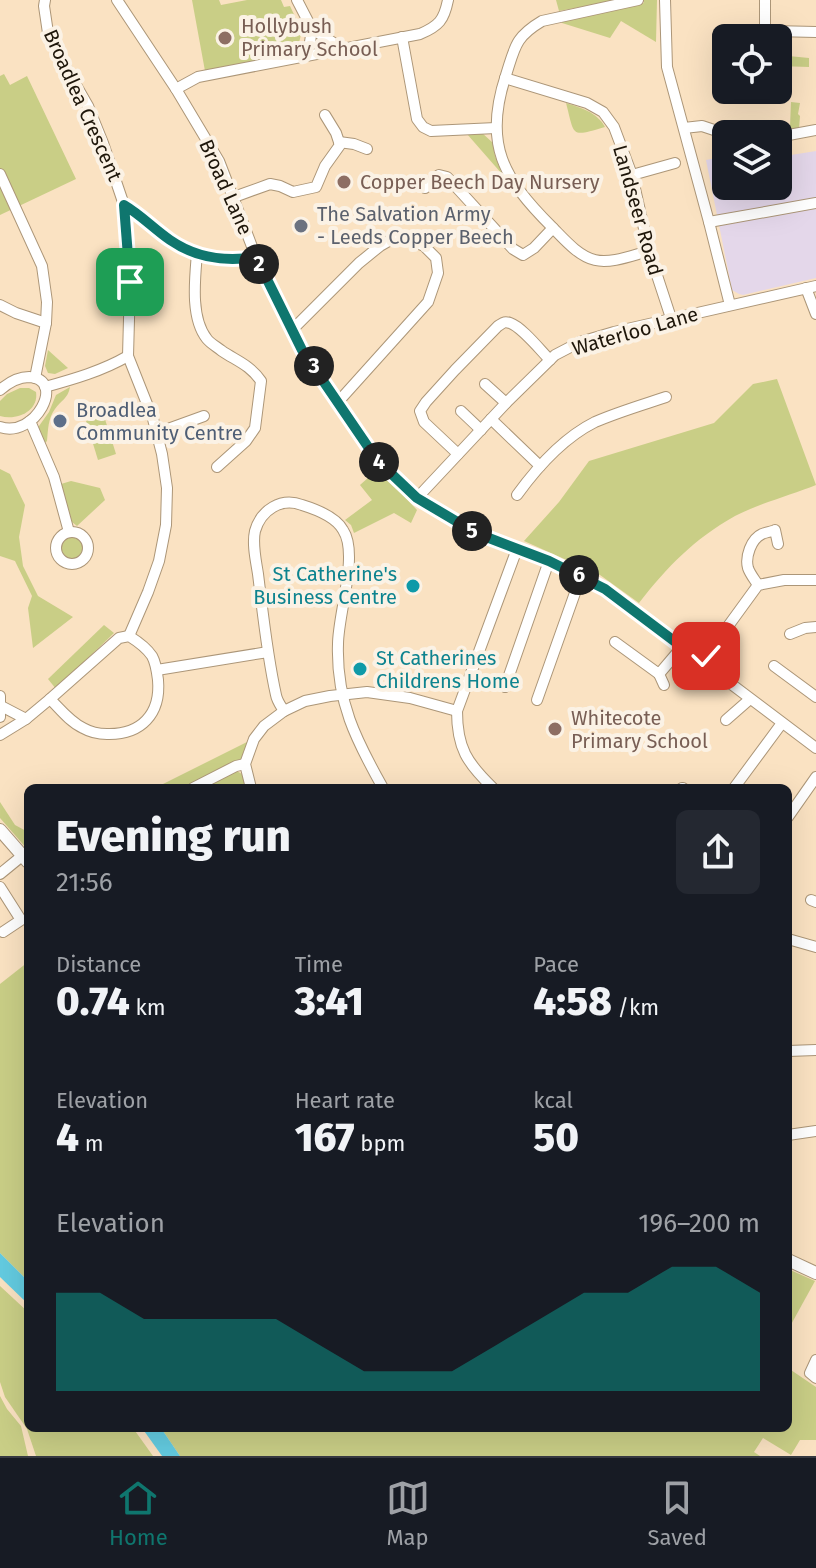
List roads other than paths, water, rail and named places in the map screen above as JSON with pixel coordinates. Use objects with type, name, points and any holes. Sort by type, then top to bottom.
[{"type":"main road","points":[[0,830],[24,858]]},
{"type":"main road","points":[[792,1262],[816,1273]]},
{"type":"street","name":"Broadlea Crescent","points":[[45,0],[48,33],[88,106],[124,205],[171,241],[197,253],[216,259],[256,257]]},
{"type":"street","name":"Broad Lane","points":[[117,0],[219,161],[256,257],[302,350],[377,460],[417,498],[476,533],[549,561],[605,589],[816,748]]},
{"type":"street","points":[[297,0],[312,29],[343,49]]},
{"type":"street","points":[[176,89],[198,77],[420,34],[443,19],[448,0]]},
{"type":"street","points":[[638,0],[542,21],[529,29],[518,41],[499,94],[496,140],[501,160],[530,204],[583,255],[603,261],[649,251]]},
{"type":"street","points":[[665,0],[667,67],[730,305]]},
{"type":"street","points":[[765,0],[765,24]]},
{"type":"street","points":[[305,56],[312,29]]},
{"type":"street","points":[[792,32],[816,32]]},
{"type":"street","points":[[402,37],[417,119],[423,127],[431,131],[496,128]]},
{"type":"street","name":"Landseer Road","points":[[505,78],[587,103],[603,112],[614,127],[632,175],[649,251],[671,318]]},
{"type":"street","points":[[234,197],[270,184],[293,192],[314,188],[337,151],[339,142],[325,115]]},
{"type":"street","points":[[684,128],[702,126],[712,129]]},
{"type":"street","points":[[792,134],[816,130]]},
{"type":"street","points":[[339,142],[367,149]]},
{"type":"street","points":[[632,175],[675,163]]},
{"type":"street","points":[[0,174],[42,266],[47,302],[46,323],[35,378]]},
{"type":"street","points":[[425,188],[439,175],[447,177],[513,249],[523,255],[553,228]]},
{"type":"street","points":[[709,222],[816,203]]},
{"type":"street","points":[[124,205],[130,282],[128,356],[153,419],[167,488],[166,525],[155,572],[129,636]]},
{"type":"street","points":[[292,330],[359,263],[394,238],[408,239],[424,246],[436,258],[438,273],[428,302],[338,402]]},
{"type":"street","points":[[197,253],[197,315],[206,338],[253,370],[261,381],[255,428],[246,441],[217,467]]},
{"type":"street","points":[[811,287],[816,314]]},
{"type":"street","name":"Waterloo Lane","points":[[417,498],[555,355],[580,342],[811,287]]},
{"type":"street","points":[[0,305],[46,323]]},
{"type":"street","points":[[458,454],[424,422],[420,411],[498,326],[505,323],[514,325],[550,360]]},
{"type":"street","points":[[45,387],[91,373],[128,356]]},
{"type":"street","points":[[0,390],[20,378],[35,378],[45,387],[46,398],[30,421],[16,428],[0,427]]},
{"type":"street","points":[[485,384],[506,403]]},
{"type":"street","points":[[517,495],[540,466],[567,440],[594,423],[666,397]]},
{"type":"street","points":[[461,411],[481,430]]},
{"type":"street","points":[[157,433],[204,416]]},
{"type":"street","points":[[491,419],[540,466]]},
{"type":"street","points":[[30,421],[54,477],[69,532]]},
{"type":"street","points":[[284,711],[277,699],[268,652],[254,532],[271,508],[282,502],[292,502],[336,521],[345,531],[349,548],[338,644],[342,694],[351,727],[381,784]]},
{"type":"street","points":[[758,585],[748,567],[751,546],[763,533],[775,530],[778,544]]},
{"type":"street","points":[[489,784],[461,747],[457,711],[517,549]]},
{"type":"street","points":[[505,687],[549,561]]},
{"type":"street","points":[[537,700],[581,576]]},
{"type":"street","points":[[702,662],[758,585],[784,580],[816,580]]},
{"type":"street","points":[[790,634],[816,627]]},
{"type":"street","points":[[0,735],[26,719],[119,638],[129,636],[141,643],[157,670],[159,689],[149,719],[140,727],[128,731],[99,734],[84,730],[50,699]]},
{"type":"street","points":[[615,642],[659,674],[664,685]]},
{"type":"street","points":[[659,674],[682,647]]},
{"type":"street","points":[[157,670],[268,652]]},
{"type":"street","points":[[774,666],[816,697]]},
{"type":"street","points":[[250,784],[245,764],[254,739],[264,726],[284,711],[305,701],[367,692],[410,698],[457,711]]},
{"type":"street","points":[[726,720],[750,699]]},
{"type":"street","points":[[0,706],[26,719]]},
{"type":"street","points":[[737,784],[782,723]]},
{"type":"street","points":[[201,784],[245,764]]},
{"type":"street","points":[[792,811],[816,777]]},
{"type":"street","points":[[0,874],[24,860]]},
{"type":"street","points":[[0,887],[24,922]]},
{"type":"street","points":[[3,932],[24,923]]},
{"type":"street","points":[[792,940],[816,947]]},
{"type":"street","points":[[792,1051],[816,1050]]},
{"type":"street","points":[[792,1134],[816,1131]]},
{"type":"street","points":[[813,1375],[816,1360]]},
{"type":"water","points":[[0,1253],[24,1277],[24,1300],[0,1277]]},
{"type":"water","points":[[145,1432],[164,1432],[180,1456],[162,1456]]},
{"type":"place","name":"Hollybush Primary School","points":[[225,38]]},
{"type":"place","name":"Copper Beech Day Nursery","points":[[344,182]]},
{"type":"place","name":"The Salvation Army - Leeds Copper Beech","points":[[301,226]]},
{"type":"place","name":"Broadlea Community Centre","points":[[60,421]]},
{"type":"place","name":"St Catherine's Business Centre","points":[[413,586]]},
{"type":"place","name":"St Catherines Childrens Home","points":[[360,669]]},
{"type":"place","name":"Whitecote Primary School","points":[[555,729]]}]
